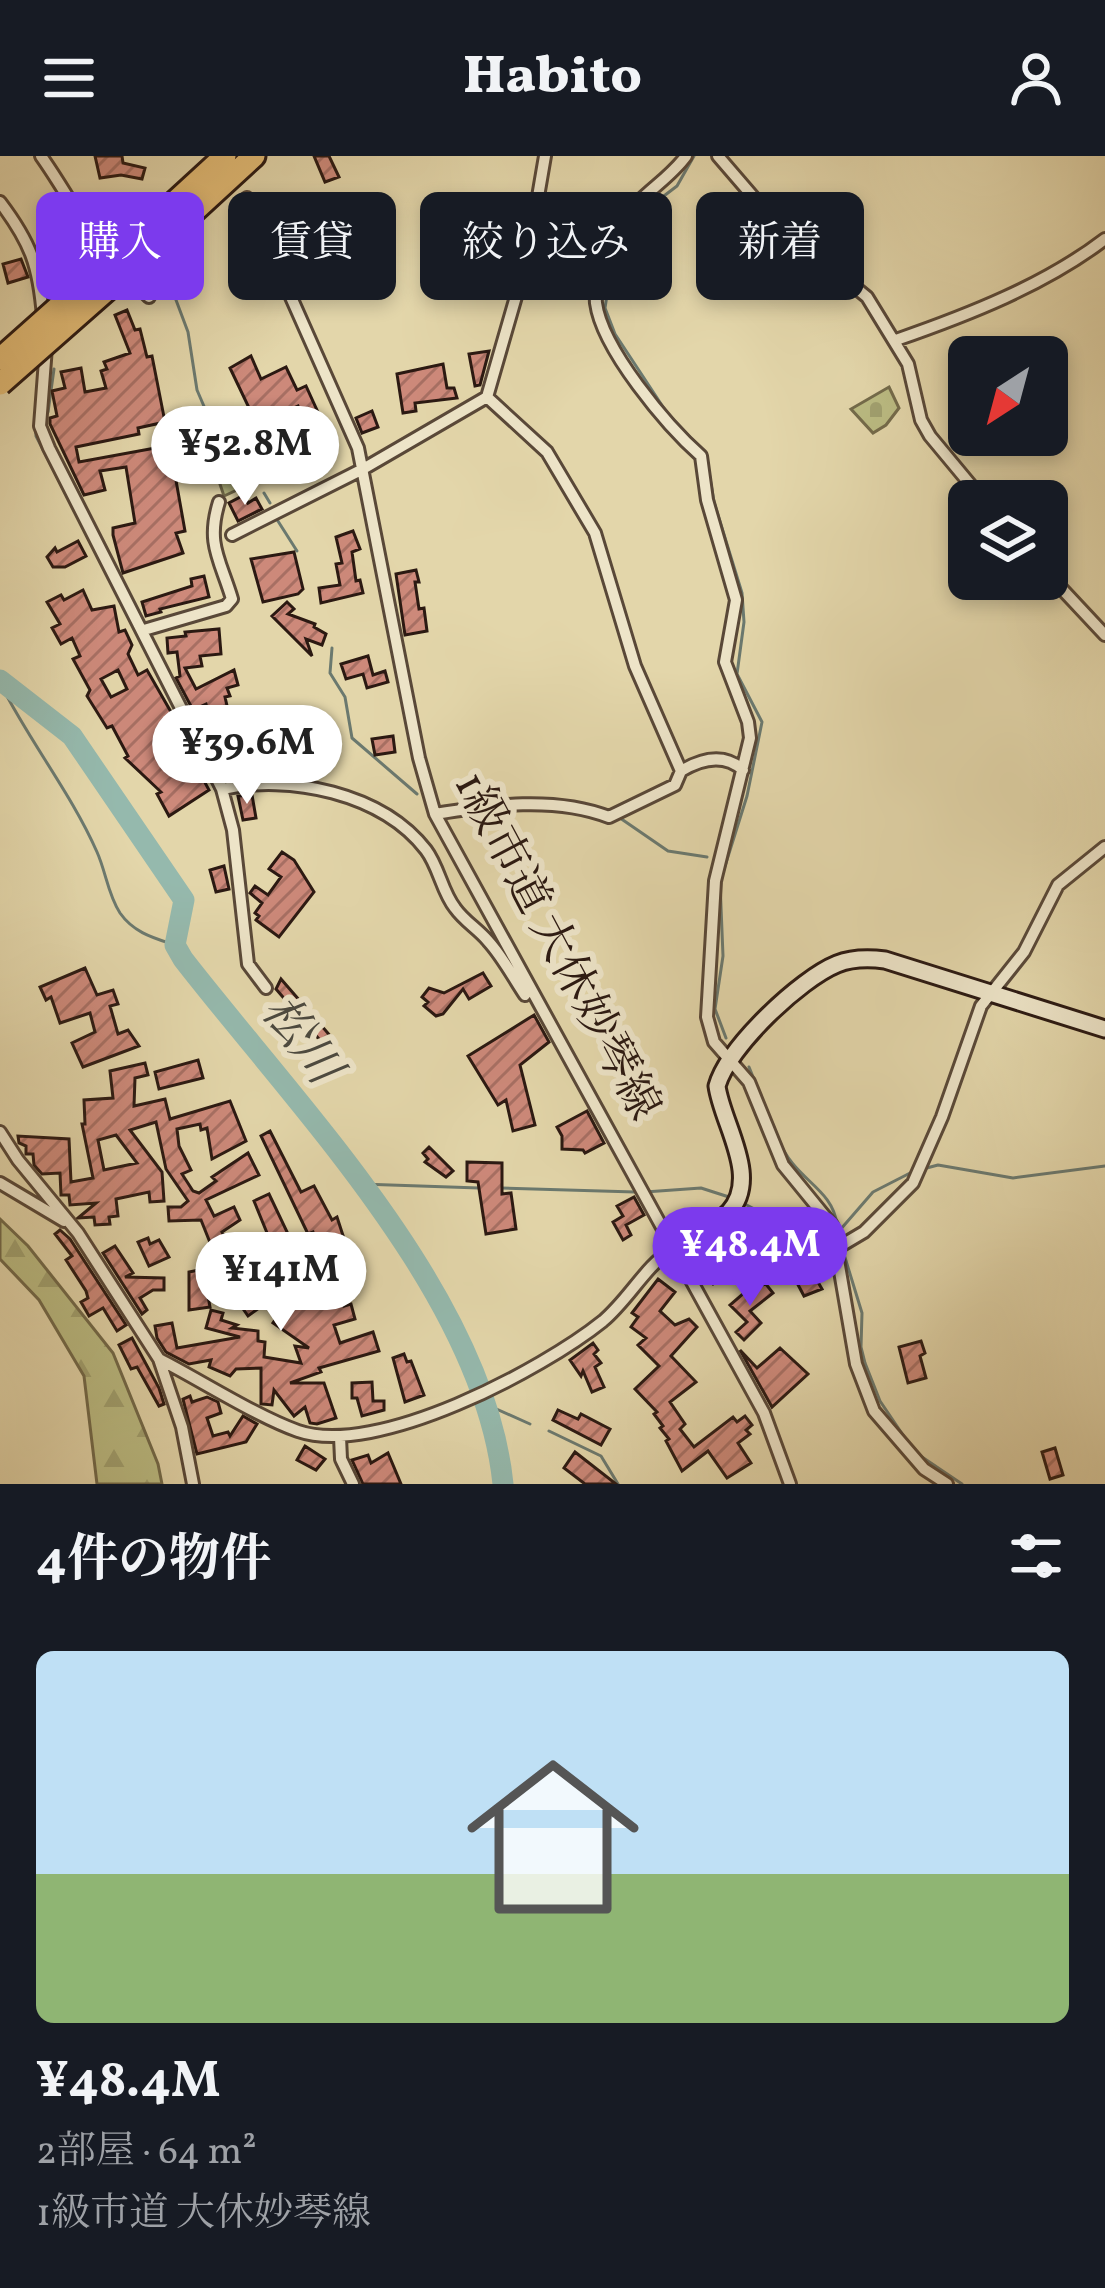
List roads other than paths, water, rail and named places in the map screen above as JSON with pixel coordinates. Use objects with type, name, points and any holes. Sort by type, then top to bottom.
[{"type":"highway","points":[[191,192],[225,156]]},
{"type":"highway","points":[[204,196],[254,156]]},
{"type":"highway","points":[[0,359],[74,300]]},
{"type":"highway","points":[[0,384],[85,300]]},
{"type":"street","points":[[41,156],[66,192]]},
{"type":"street","points":[[232,535],[363,469],[487,397],[528,255],[545,156]]},
{"type":"street","points":[[686,156],[669,179],[638,201],[620,226],[596,305],[624,363],[668,427],[701,457],[707,500],[736,600],[725,662],[750,738],[715,880],[707,1017],[714,1042],[749,1082],[783,1165],[837,1239],[856,1364],[874,1411],[924,1469],[946,1484]]},
{"type":"street","points":[[718,156],[774,221],[868,297],[908,364],[921,419],[930,436],[967,480]]},
{"type":"street","points":[[0,202],[31,248],[39,272],[48,364],[40,426],[222,789],[233,830],[248,964],[266,988]]},
{"type":"street","points":[[896,340],[1001,298],[1080,258],[1105,239]]},
{"type":"street","name":"1級市道 大休妙琴線","points":[[293,300],[363,469],[419,758],[435,814],[673,1248]]},
{"type":"street","points":[[487,397],[547,452],[595,533],[634,666],[681,771]]},
{"type":"street","points":[[145,630],[226,606],[232,599],[214,552],[211,528],[219,502]]},
{"type":"street","points":[[1068,595],[1105,635]]},
{"type":"street","points":[[435,814],[511,805],[573,807],[609,817],[675,785],[681,771],[706,760],[735,762],[743,770]]},
{"type":"street","points":[[222,789],[277,783],[310,788],[341,795],[397,823],[429,853],[453,907],[490,943],[540,1010]]},
{"type":"street","points":[[837,1239],[864,1232],[917,1175],[981,1006],[1024,952],[1058,885],[1105,847]]},
{"type":"street","points":[[159,1359],[297,1430],[340,1437],[390,1429],[549,1360],[602,1321],[646,1270],[727,1214],[736,1200],[742,1173],[717,1086],[729,1058],[801,988],[822,971],[846,961],[885,960],[1105,1029]]},
{"type":"street","points":[[0,1132],[70,1225],[159,1359],[182,1427],[193,1484]]},
{"type":"street","points":[[0,1183],[70,1225]]},
{"type":"street","points":[[673,1248],[764,1413],[790,1484]]},
{"type":"street","points":[[340,1437],[341,1460],[353,1484]]},
{"type":"waterway","points":[[669,192],[694,156]]},
{"type":"waterway","points":[[26,232],[36,260]]},
{"type":"waterway","points":[[176,300],[206,411],[254,476]]},
{"type":"waterway","points":[[606,300],[615,334],[667,413],[706,454],[714,502],[742,593],[744,622],[737,674],[762,722],[747,796],[720,882],[723,956],[715,1009],[726,1038]]},
{"type":"waterway","points":[[48,412],[54,369]]},
{"type":"waterway","points":[[35,421],[36,436],[85,531]]},
{"type":"waterway","points":[[264,493],[270,503]]},
{"type":"waterway","points":[[276,518],[297,551]]},
{"type":"waterway","points":[[332,648],[330,673],[345,697],[352,738],[417,794]]},
{"type":"waterway","name":"松川","points":[[0,680],[72,736],[184,900],[175,945],[183,959],[329,1139],[423,1273],[461,1343],[488,1413],[503,1484]]},
{"type":"waterway","points":[[0,683],[87,830],[120,913],[138,930],[175,945]]},
{"type":"waterway","points":[[199,754],[216,791]]},
{"type":"waterway","points":[[474,803],[494,801]]},
{"type":"waterway","points":[[620,818],[668,851],[707,857]]},
{"type":"waterway","points":[[749,1067],[780,1143],[826,1198],[837,1225]]},
{"type":"waterway","points":[[923,1169],[938,1165],[1013,1178],[1105,1166]]},
{"type":"waterway","points":[[840,1230],[873,1192],[914,1171]]},
{"type":"waterway","points":[[361,1184],[479,1188]]},
{"type":"waterway","points":[[501,1188],[635,1192]]},
{"type":"waterway","points":[[645,1192],[701,1188],[729,1197]]},
{"type":"waterway","points":[[743,1203],[784,1225],[829,1233]]},
{"type":"waterway","points":[[843,1251],[862,1313],[865,1363],[880,1401],[905,1438]]},
{"type":"waterway","points":[[483,1403],[530,1424]]},
{"type":"waterway","points":[[549,1431],[601,1456],[618,1484]]},
{"type":"waterway","points":[[919,1455],[962,1484]]}]
